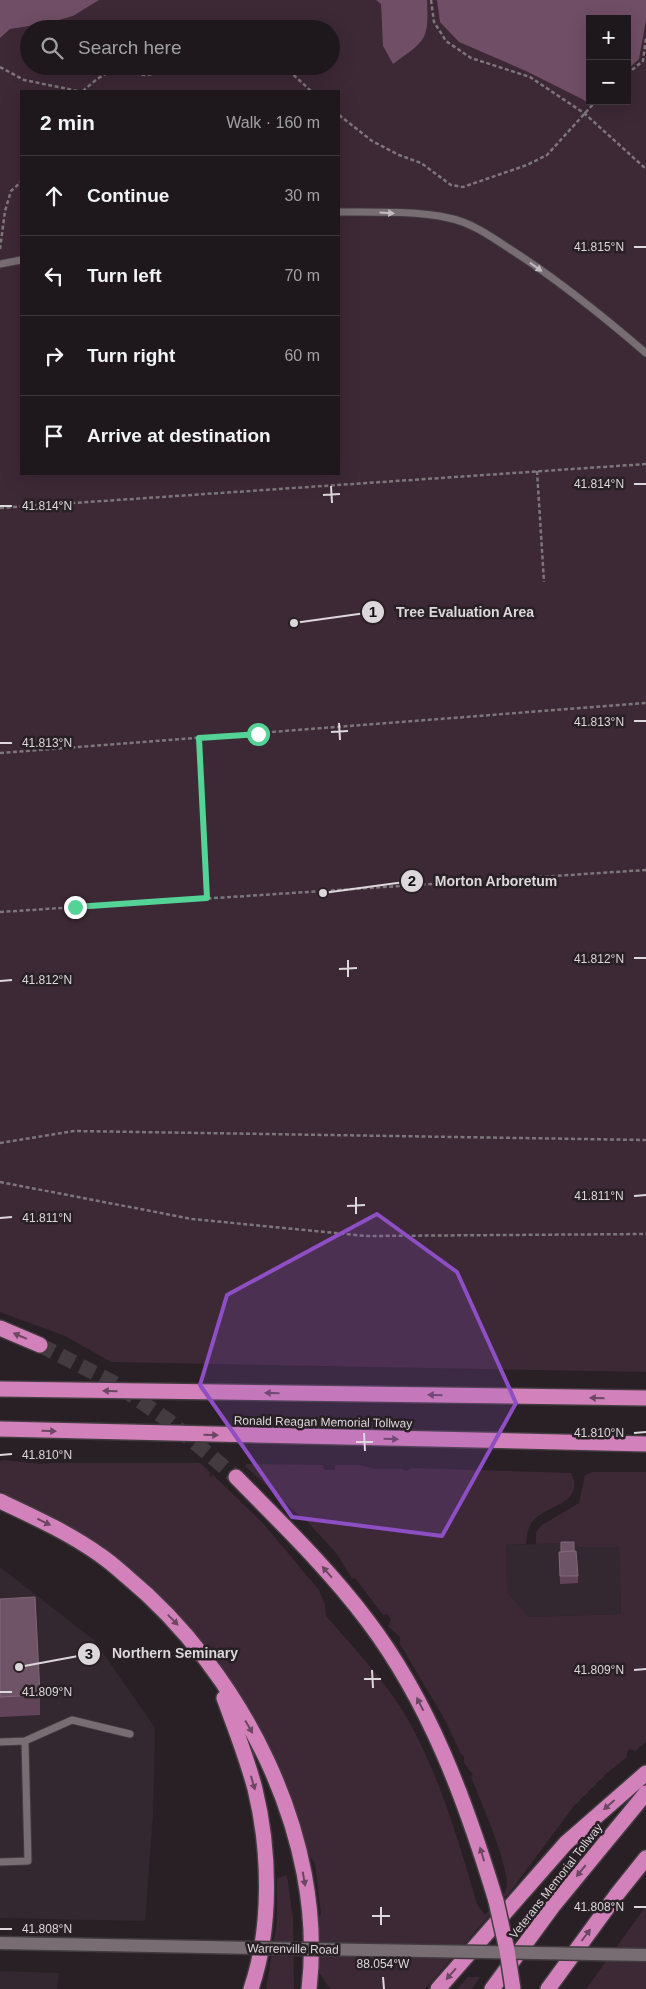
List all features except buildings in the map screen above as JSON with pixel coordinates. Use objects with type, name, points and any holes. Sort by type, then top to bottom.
[{"type":"highway","points":[[0,1328],[40,1345]]},
{"type":"highway","points":[[0,1389],[646,1398]]},
{"type":"highway","name":"Ronald Reagan Memorial Tollway","points":[[0,1429],[646,1444]]},
{"type":"highway","points":[[236,1478],[324,1567],[367,1619],[404,1674],[420,1702],[457,1787],[478,1844],[496,1901],[507,1950],[513,1989]]},
{"type":"highway","points":[[0,1501],[49,1524],[101,1555],[146,1593],[182,1629],[247,1722],[263,1750],[288,1815],[300,1856],[310,1911],[312,1966],[310,1989]]},
{"type":"highway","points":[[213,1671],[244,1750],[255,1790],[262,1828],[266,1864],[265,1907],[262,1944],[252,1989]]},
{"type":"highway","points":[[438,1989],[566,1843],[646,1773]]},
{"type":"highway","name":"Veterans Memorial Tollway","points":[[492,1989],[553,1906],[646,1793]]},
{"type":"highway","points":[[548,1989],[646,1858]]},
{"type":"main road","name":"Warrenville Road","points":[[0,1943],[646,1955]]},
{"type":"lane","points":[[340,212],[412,214],[448,218],[470,224],[498,240],[578,297],[646,353]]},
{"type":"lane","points":[[0,264],[20,260]]},
{"type":"lane","points":[[0,1742],[25,1741],[72,1720],[130,1734]]},
{"type":"lane","points":[[0,1862],[28,1861],[25,1741]]},
{"type":"path","points":[[431,0],[434,22],[446,41],[471,58],[530,78],[584,114],[646,170]]},
{"type":"path","points":[[631,71],[643,61],[646,38]]},
{"type":"path","points":[[0,67],[24,80],[73,90]]},
{"type":"path","points":[[84,90],[105,75]]},
{"type":"path","points":[[139,75],[152,75]]},
{"type":"path","points":[[294,75],[310,90]]},
{"type":"path","points":[[340,116],[372,141],[421,163],[451,184],[463,187],[510,172],[547,155],[592,105]]},
{"type":"path","points":[[0,249],[5,211],[11,191],[20,183]]},
{"type":"path","points":[[0,508],[646,464]]},
{"type":"path","points":[[537,471],[544,582]]},
{"type":"path","points":[[0,753],[646,703]]},
{"type":"path","points":[[199,738],[207,898]]},
{"type":"path","points":[[0,912],[646,870]]},
{"type":"path","points":[[0,1142],[74,1131],[646,1140]]},
{"type":"path","points":[[0,1182],[192,1219],[366,1236],[646,1234]]},
{"type":"highlighted area","points":[[377,1214],[457,1272],[516,1403],[442,1536],[292,1517],[200,1385],[227,1295]]},
{"type":"shaded area","points":[[0,0],[646,0],[646,1372],[111,1362],[65,1336],[0,1312]]},
{"type":"shaded area","points":[[0,0],[99,0],[73,16],[59,20],[20,20],[20,27],[10,29],[0,38]]},
{"type":"shaded area","points":[[376,0],[427,0],[427,24],[423,39],[393,64],[383,46],[381,4]]},
{"type":"shaded area","points":[[437,0],[646,0],[646,20],[639,59],[631,66],[631,15],[586,15],[586,102],[526,71],[459,42],[440,22]]},
{"type":"shaded area","points":[[0,1461],[41,1464],[200,1463],[210,1472],[209,1475],[211,1477],[213,1475],[261,1521],[319,1590],[325,1605],[326,1616],[372,1668],[403,1710],[422,1746],[440,1790],[477,1904],[484,1914],[505,1893],[507,1880],[500,1851],[471,1776],[473,1775],[464,1763],[464,1756],[461,1754],[445,1720],[400,1644],[400,1637],[388,1626],[391,1619],[387,1614],[383,1615],[355,1578],[352,1579],[337,1554],[304,1518],[245,1466],[246,1464],[323,1465],[324,1470],[335,1470],[335,1465],[359,1465],[375,1469],[402,1469],[406,1471],[412,1468],[571,1473],[574,1483],[570,1497],[541,1514],[533,1521],[528,1530],[526,1544],[506,1545],[507,1592],[529,1617],[621,1614],[619,1547],[578,1547],[577,1543],[536,1544],[536,1532],[542,1525],[579,1503],[585,1475],[592,1472],[646,1472],[646,1742],[635,1751],[630,1749],[627,1752],[627,1757],[607,1773],[574,1806],[510,1892],[425,1989],[330,1989],[316,1968],[315,1923],[321,1914],[315,1864],[304,1848],[240,1696],[90,1541],[46,1514],[0,1491]]},
{"type":"shaded area","points":[[577,1543],[578,1547],[619,1547],[621,1614],[528,1617],[507,1592],[506,1545]]},
{"type":"shaded area","points":[[0,1567],[94,1640],[155,1728],[153,1814],[145,1921],[0,1918]]},
{"type":"shaded area","points":[[287,1875],[293,1919],[294,1989],[266,1989],[277,1922],[277,1878]]},
{"type":"shaded area","points":[[646,1906],[646,1989],[586,1989]]},
{"type":"shaded area","points":[[0,1971],[59,1973],[57,1989],[0,1989]]},
{"type":"shaded area","points":[[468,1977],[480,1977],[472,1989],[457,1989]]},
{"type":"tunnel","points":[[40,1345],[114,1383],[169,1421],[236,1477]]},
{"type":"place","name":"Tree Evaluation Area","points":[[294,623]]},
{"type":"place","name":"Morton Arboretum","points":[[323,893]]},
{"type":"place","name":"Northern Seminary","points":[[19,1667]]},
{"type":"route","points":[[75,907],[207,898],[199,738],[258,734]]}]
